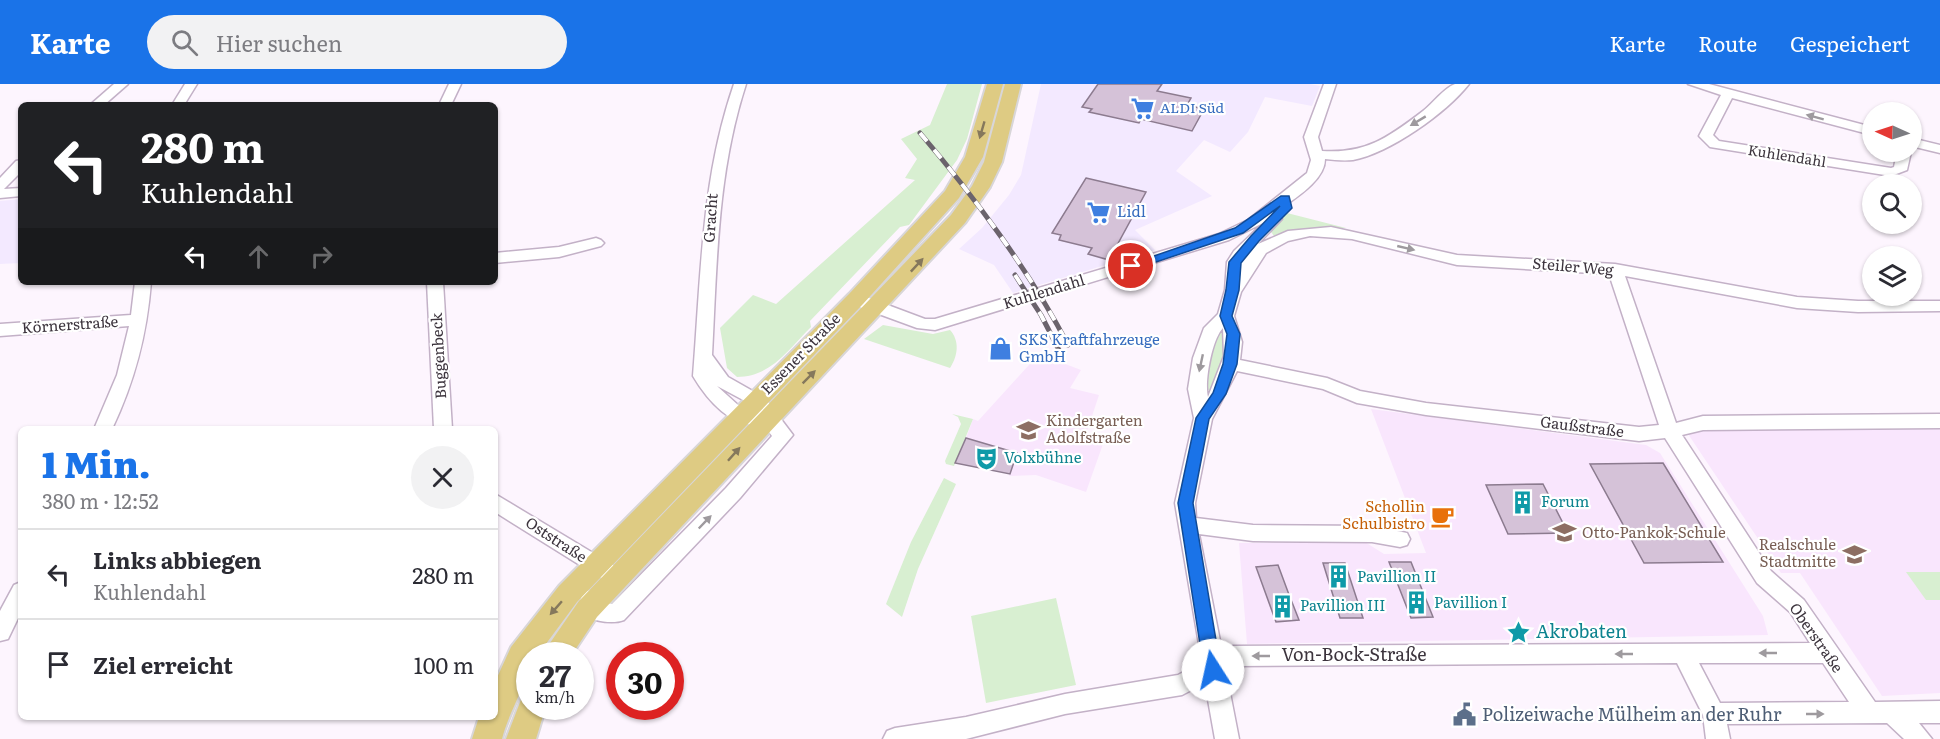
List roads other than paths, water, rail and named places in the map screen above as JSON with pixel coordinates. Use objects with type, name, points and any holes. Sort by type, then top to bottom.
[{"type":"main road","name":"Essener Straße","points":[[588,609],[606,571],[953,194],[974,157],[994,84]]},
{"type":"main road","name":"Essener Straße","points":[[755,411],[877,308],[958,219],[981,187],[993,162],[1013,84]]},
{"type":"main road","points":[[498,705],[511,674],[534,636],[606,571]]},
{"type":"main road","points":[[565,642],[588,609]]},
{"type":"main road","points":[[487,739],[492,720]]},
{"type":"main road","points":[[521,739],[527,720]]},
{"type":"street","points":[[100,102],[122,84]]},
{"type":"street","points":[[181,102],[191,84]]},
{"type":"street","points":[[446,102],[455,84]]},
{"type":"street","name":"Gracht","points":[[740,84],[717,162],[712,199],[702,376],[709,390],[755,411]]},
{"type":"street","points":[[1330,84],[1311,136],[1318,155],[1356,154],[1390,138],[1429,115],[1463,84]]},
{"type":"street","points":[[1694,84],[1862,128]]},
{"type":"street","name":"Kuhlendahl","points":[[1728,94],[1706,136],[1716,144],[1892,172],[1899,170],[1901,162]]},
{"type":"street","points":[[1922,144],[1940,149]]},
{"type":"street","name":"Kuhlendahl","points":[[856,299],[923,324],[935,325],[1224,237],[1253,223],[1312,176],[1319,167],[1318,155]]},
{"type":"street","points":[[0,186],[18,167]]},
{"type":"street","points":[[0,194],[18,192]]},
{"type":"street","points":[[1203,418],[1197,389],[1202,357],[1212,328],[1226,316],[1233,290],[1235,262],[1239,255],[1286,208],[1285,198]]},
{"type":"street","name":"Steiler Weg","points":[[1233,290],[1243,281],[1254,256],[1274,241],[1313,232],[1349,233],[1455,260],[1491,264],[1541,262],[1614,269],[1778,300],[1878,309],[1940,306]]},
{"type":"street","points":[[498,258],[554,253],[579,249],[596,243]]},
{"type":"street","name":"Oberstraße","points":[[1614,269],[1670,431],[1764,577],[1797,606],[1869,713]]},
{"type":"street","points":[[104,426],[132,362],[140,320],[143,285]]},
{"type":"street","name":"Buggenbeck","points":[[435,285],[443,426]]},
{"type":"street","points":[[1226,316],[1233,334],[1230,364],[1219,394],[1203,418],[1185,503],[1187,525],[1227,739]]},
{"type":"street","name":"Körnerstraße","points":[[0,330],[140,320]]},
{"type":"street","name":"Gaußstraße","points":[[1230,364],[1327,384],[1357,397],[1426,409],[1639,434],[1670,431],[1703,423],[1940,421]]},
{"type":"street","name":"Essener Straße","points":[[588,609],[615,614],[733,493],[784,435],[775,430],[755,411]]},
{"type":"street","name":"Oststraße","points":[[498,504],[606,571]]},
{"type":"street","points":[[1187,525],[1253,533],[1372,534],[1400,539]]},
{"type":"street","points":[[0,632],[18,597]]},
{"type":"street","name":"Von-Bock-Straße","points":[[895,739],[967,733],[1065,704],[1182,685],[1213,670],[1233,656],[1827,653]]},
{"type":"street","points":[[1683,654],[1714,714],[1718,739]]},
{"type":"street","points":[[1714,714],[1940,712]]},
{"type":"street","points":[[1893,713],[1920,739]]},
{"type":"railway","points":[[920,133],[1000,235],[1037,290],[1068,345]]},
{"type":"railway","points":[[1015,275],[1041,315],[1059,350]]},
{"type":"place","name":"ALDI Süd","points":[[1142,108]]},
{"type":"place","name":"Lidl","points":[[1099,212]]},
{"type":"place","name":"SKS Kraftfahrzeuge GmbH","points":[[1001,349]]},
{"type":"place","name":"Kindergarten Adolfstraße","points":[[1028,430]]},
{"type":"place","name":"Volxbühne","points":[[986,458]]},
{"type":"place","name":"Forum","points":[[1523,502]]},
{"type":"place","name":"Schollin Schulbistro","points":[[1443,516]]},
{"type":"place","name":"Otto-Pankok-Schule","points":[[1564,533]]},
{"type":"place","name":"Realschule Stadtmitte","points":[[1854,554]]},
{"type":"place","name":"Pavillion II","points":[[1339,577]]},
{"type":"place","name":"Pavillion I","points":[[1416,603]]},
{"type":"place","name":"Pavillion III","points":[[1282,606]]},
{"type":"place","name":"Akrobaten","points":[[1518,632]]},
{"type":"place","name":"Polizeiwache Mülheim an der Ruhr","points":[[1464,715]]}]
